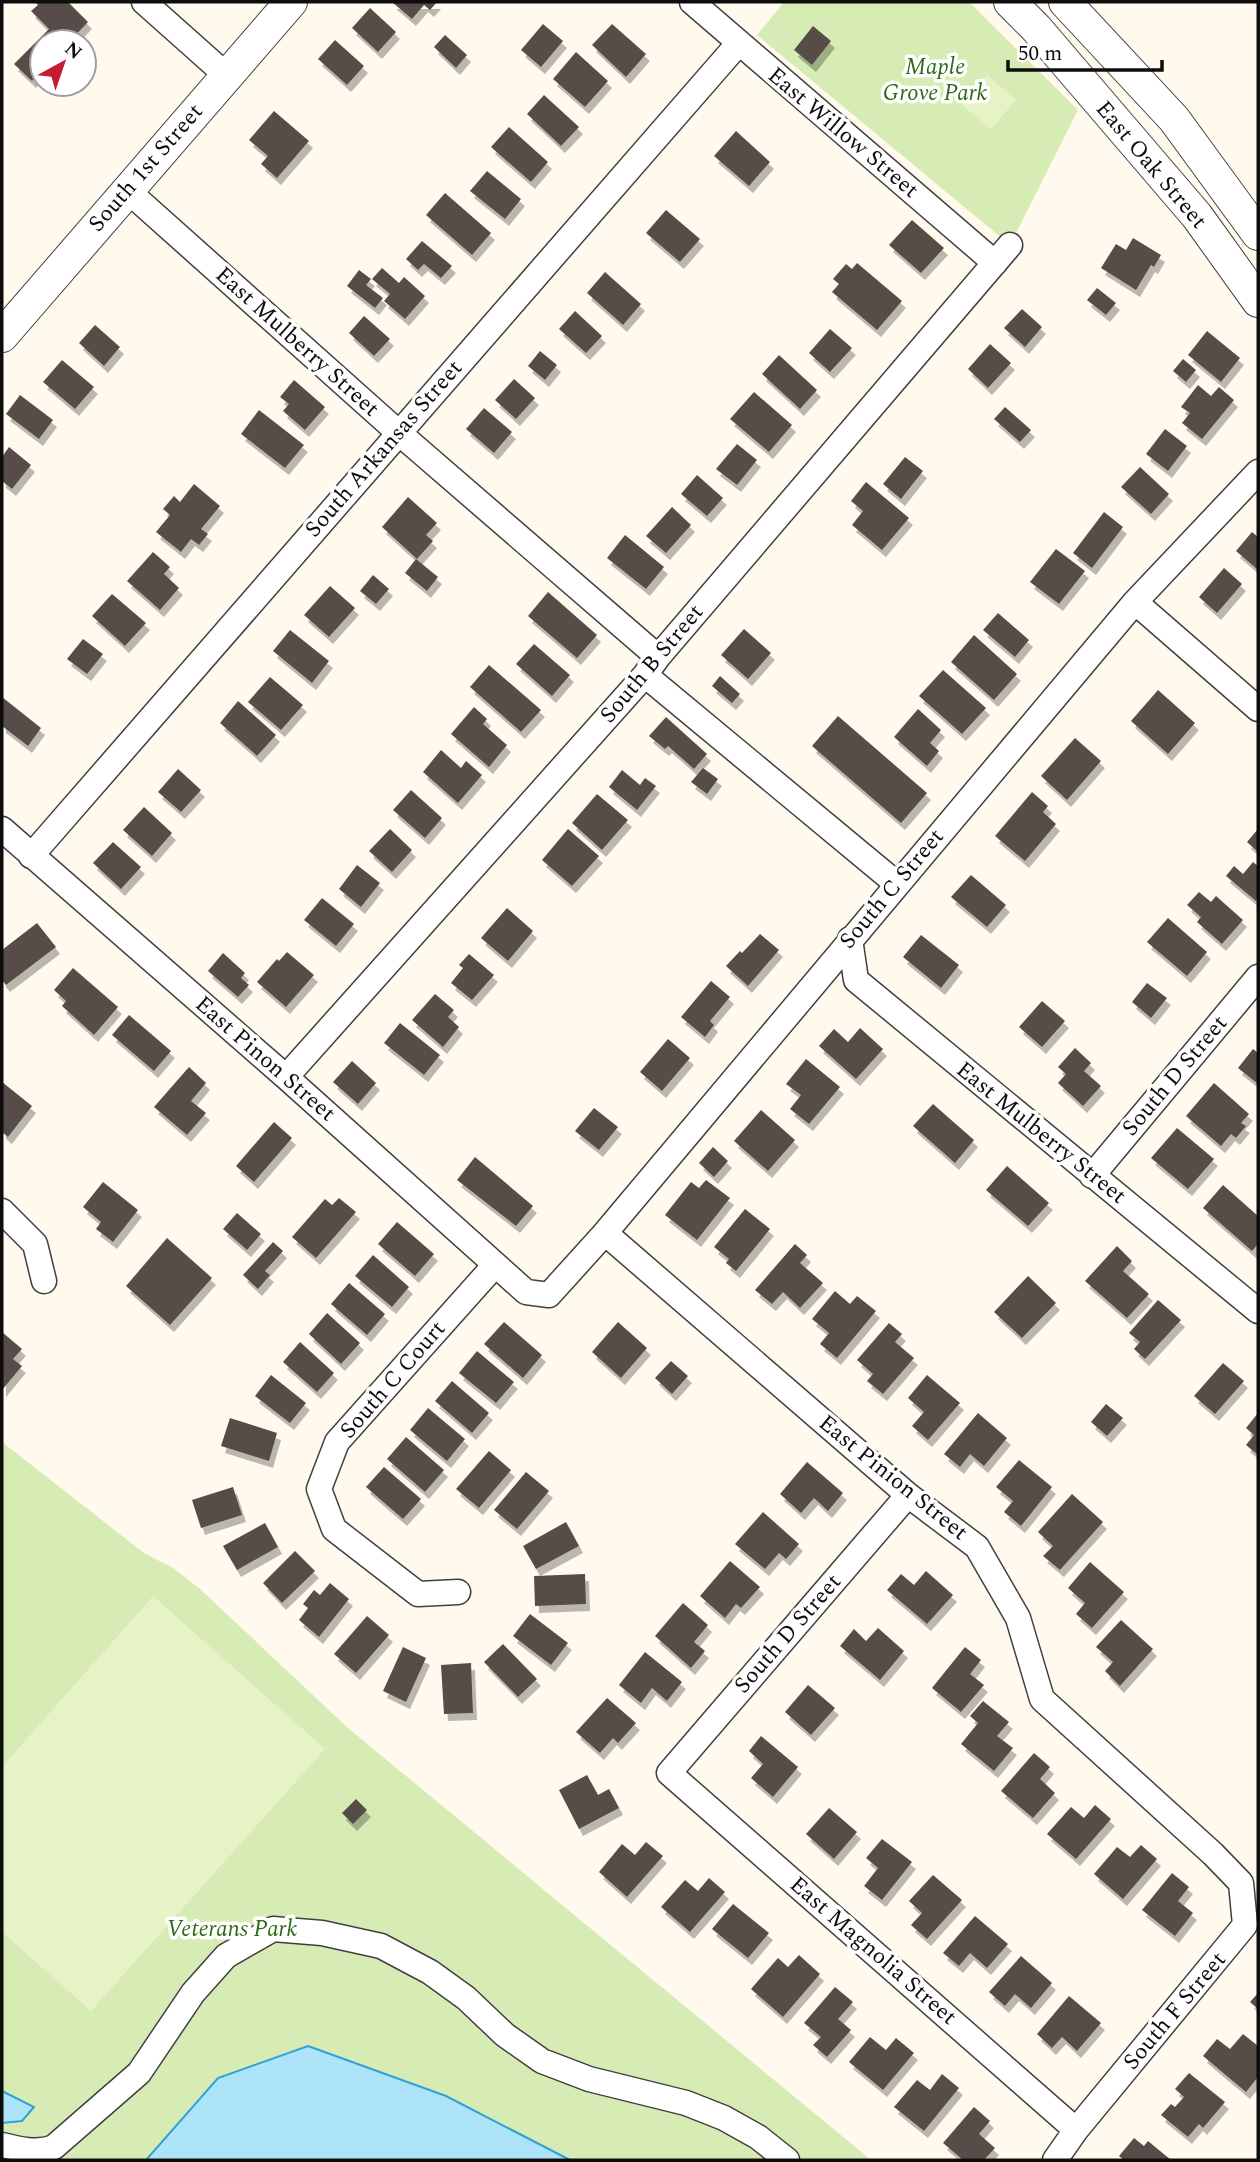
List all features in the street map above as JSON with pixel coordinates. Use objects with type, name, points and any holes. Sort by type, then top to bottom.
[{"type":"street","points":[[144,2],[226,75]]},
{"type":"street","name":"South 1st Street","points":[[2,336],[291,2]]},
{"type":"street","name":"East Willow Street","points":[[692,2],[738,44],[1002,254]]},
{"type":"street","name":"East Oak Street","points":[[1010,2],[1036,28],[1196,216],[1258,301]]},
{"type":"street","name":"East Oak Street","points":[[1065,2],[1174,119],[1258,234]]},
{"type":"street","name":"South Arkansas Street","points":[[31,856],[738,44]]},
{"type":"street","name":"East Mulberry Street","points":[[128,191],[399,433],[651,666],[897,884]]},
{"type":"street","name":"South B Street","points":[[286,1077],[651,666],[1002,254]]},
{"type":"street","name":"South C Street","points":[[526,1292],[549,1295],[605,1233],[1135,602],[1258,472]]},
{"type":"street","points":[[1135,602],[1258,709]]},
{"type":"street","name":"East Pinon Street","points":[[2,829],[286,1077],[526,1292]]},
{"type":"street","name":"East Mulberry Street","points":[[850,939],[856,980],[1258,1311]]},
{"type":"street","name":"South D Street","points":[[1092,1175],[1258,977]]},
{"type":"street","points":[[2,1210],[35,1244],[44,1280]]},
{"type":"street","name":"East Pinion Street","points":[[605,1233],[908,1495],[977,1547],[1018,1618],[1042,1699],[1213,1854],[1241,1883]]},
{"type":"street","name":"South C Court","points":[[458,1592],[418,1594],[334,1529],[318,1489],[337,1442],[495,1265]]},
{"type":"street","name":"South D Street","points":[[668,1773],[908,1495]]},
{"type":"street","name":"East Magnolia Street","points":[[668,1773],[1076,2130]]},
{"type":"street","name":"South F Street","points":[[1055,2160],[1076,2130],[1245,1925],[1241,1883]]},
{"type":"street","points":[[2,2145],[45,2155],[139,2073],[193,1993],[226,1955],[273,1929],[322,1933],[381,1946],[430,1972],[466,1998],[505,2035],[542,2061],[589,2079],[686,2104],[724,2118],[758,2137],[787,2160]]},
{"type":"street","points":[[2,2145],[15,2160]]},
{"type":"green space","name":"Maple Grove Park","points":[[784,2],[969,2],[1078,110],[1010,245],[757,35]]},
{"type":"green space","points":[[987,75],[1016,100],[991,129],[962,105]]},
{"type":"green space","name":"Veterans Park","points":[[2,1442],[144,1553],[173,1568],[200,1589],[348,1728],[871,2160],[2,2160]]},
{"type":"green space","points":[[153,1596],[325,1749],[91,2011],[2,1932],[2,1767]]},
{"type":"water","points":[[308,2046],[446,2096],[570,2160],[146,2160],[218,2078]]},
{"type":"water","points":[[2,2091],[34,2107],[22,2121],[2,2123]]},
{"type":"building","points":[[35,2],[68,2],[88,22],[82,28],[48,28],[31,11],[38,5]]},
{"type":"building","points":[[392,2],[437,2],[430,10],[424,5],[412,19]]},
{"type":"building","points":[[370,8],[396,32],[378,52],[352,28]]},
{"type":"building","points":[[543,24],[563,41],[541,67],[521,50]]},
{"type":"building","points":[[612,24],[646,54],[626,77],[592,45]]},
{"type":"building","points":[[813,26],[831,41],[812,65],[794,50]]},
{"type":"building","points":[[445,35],[467,55],[456,68],[434,47]]},
{"type":"building","points":[[335,40],[364,66],[347,85],[318,59]]},
{"type":"building","points":[[28,50],[28,77],[14,64]]},
{"type":"building","points":[[576,52],[608,81],[585,107],[553,79]]},
{"type":"building","points":[[544,95],[579,127],[561,146],[527,114]]},
{"type":"building","points":[[274,111],[309,141],[277,178],[261,164],[268,156],[249,140]]},
{"type":"building","points":[[509,127],[548,162],[531,182],[491,147]]},
{"type":"building","points":[[736,131],[770,162],[749,186],[714,156]]},
{"type":"building","points":[[487,171],[521,199],[505,219],[470,191]]},
{"type":"building","points":[[445,193],[491,233],[472,255],[426,215]]},
{"type":"building","points":[[666,210],[700,239],[680,262],[646,233]]},
{"type":"building","points":[[912,220],[944,248],[921,273],[889,245]]},
{"type":"building","points":[[1133,238],[1161,255],[1154,267],[1151,265],[1136,290],[1101,268],[1116,244],[1126,250]]},
{"type":"building","points":[[422,241],[452,266],[441,278],[424,264],[418,270],[406,259]]},
{"type":"building","points":[[857,263],[902,301],[877,330],[832,292],[839,284],[833,279],[846,264],[852,269]]},
{"type":"building","points":[[382,268],[399,283],[404,277],[425,296],[405,319],[384,301],[390,294],[372,279]]},
{"type":"building","points":[[359,270],[371,279],[366,285],[383,298],[375,308],[347,286]]},
{"type":"building","points":[[605,272],[641,304],[623,325],[587,293]]},
{"type":"building","points":[[1097,288],[1116,303],[1106,315],[1087,300]]},
{"type":"building","points":[[1022,309],[1042,327],[1025,347],[1004,328]]},
{"type":"building","points":[[575,311],[602,336],[586,353],[559,329]]},
{"type":"building","points":[[364,316],[390,339],[374,356],[349,333]]},
{"type":"building","points":[[95,325],[120,347],[104,366],[79,343]]},
{"type":"building","points":[[830,329],[852,348],[830,372],[809,353]]},
{"type":"building","points":[[1207,331],[1240,358],[1221,382],[1188,355]]},
{"type":"building","points":[[990,344],[1011,363],[988,388],[968,369]]},
{"type":"building","points":[[540,351],[557,365],[545,380],[528,366]]},
{"type":"building","points":[[779,355],[817,390],[800,409],[762,374]]},
{"type":"building","points":[[1183,359],[1196,370],[1186,382],[1173,371]]},
{"type":"building","points":[[62,360],[94,387],[75,409],[43,382]]},
{"type":"building","points":[[514,379],[535,398],[516,419],[495,400]]},
{"type":"building","points":[[294,380],[325,407],[305,430],[283,411],[289,404],[280,397]]},
{"type":"building","points":[[1198,385],[1211,396],[1219,387],[1234,400],[1202,439],[1182,423],[1190,413],[1181,407]]},
{"type":"building","points":[[754,392],[792,425],[769,452],[730,419]]},
{"type":"building","points":[[20,395],[53,420],[39,439],[6,414]]},
{"type":"building","points":[[1005,407],[1031,430],[1020,442],[994,419]]},
{"type":"building","points":[[484,408],[512,432],[494,453],[466,429]]},
{"type":"building","points":[[259,410],[304,445],[285,468],[241,434]]},
{"type":"building","points":[[1165,429],[1187,446],[1168,471],[1146,454]]},
{"type":"building","points":[[737,444],[757,460],[737,485],[716,469]]},
{"type":"building","points":[[9,447],[31,465],[12,489],[2,481],[2,457]]},
{"type":"building","points":[[905,457],[923,471],[901,499],[883,484]]},
{"type":"building","points":[[1140,467],[1169,494],[1151,514],[1121,487]]},
{"type":"building","points":[[697,475],[723,498],[707,516],[681,494]]},
{"type":"building","points":[[866,482],[909,518],[882,550],[852,525],[863,511],[851,501]]},
{"type":"building","points":[[194,484],[220,506],[201,529],[208,534],[199,545],[191,539],[181,552],[156,532],[170,515],[163,509],[174,496],[180,502]]},
{"type":"building","points":[[408,497],[437,523],[426,535],[433,541],[417,559],[382,527]]},
{"type":"building","points":[[672,507],[691,525],[666,553],[646,536]]},
{"type":"building","points":[[1104,512],[1123,527],[1092,568],[1073,553]]},
{"type":"building","points":[[1252,532],[1258,537],[1258,570],[1236,551]]},
{"type":"building","points":[[625,535],[664,567],[646,589],[607,558]]},
{"type":"building","points":[[1056,549],[1085,571],[1059,604],[1030,582]]},
{"type":"building","points":[[153,552],[170,567],[164,574],[179,588],[160,610],[127,581]]},
{"type":"building","points":[[416,559],[438,577],[427,591],[405,573]]},
{"type":"building","points":[[1224,568],[1242,584],[1217,613],[1199,597]]},
{"type":"building","points":[[373,575],[389,589],[376,604],[360,591]]},
{"type":"building","points":[[330,586],[355,608],[329,637],[304,615]]},
{"type":"building","points":[[548,592],[597,635],[577,658],[528,616]]},
{"type":"building","points":[[112,594],[146,623],[125,646],[92,616]]},
{"type":"building","points":[[998,613],[1029,640],[1015,657],[983,630]]},
{"type":"building","points":[[744,629],[771,653],[748,679],[721,655]]},
{"type":"building","points":[[290,630],[329,661],[312,683],[273,651]]},
{"type":"building","points":[[974,635],[1017,674],[994,700],[951,662]]},
{"type":"building","points":[[83,639],[103,654],[87,674],[67,659]]},
{"type":"building","points":[[534,644],[570,675],[552,696],[516,664]]},
{"type":"building","points":[[489,665],[541,710],[521,732],[470,687]]},
{"type":"building","points":[[943,670],[986,708],[962,734],[919,696]]},
{"type":"building","points":[[720,676],[740,694],[732,703],[712,686]]},
{"type":"building","points":[[270,677],[303,705],[281,730],[248,702]]},
{"type":"building","points":[[1158,690],[1195,723],[1168,754],[1131,721]]},
{"type":"building","points":[[2,697],[41,728],[28,746],[2,726]]},
{"type":"building","points":[[238,701],[276,735],[257,756],[220,723]]},
{"type":"building","points":[[474,707],[487,719],[483,724],[507,745],[489,767],[451,734]]},
{"type":"building","points":[[918,709],[941,730],[930,743],[939,751],[927,766],[894,737]]},
{"type":"building","points":[[838,716],[927,793],[901,823],[812,746]]},
{"type":"building","points":[[666,717],[707,754],[694,769],[668,746],[665,749],[649,736]]},
{"type":"building","points":[[1075,738],[1101,761],[1067,800],[1041,776]]},
{"type":"building","points":[[441,750],[461,768],[466,761],[482,775],[458,803],[423,772]]},
{"type":"building","points":[[703,768],[718,779],[707,794],[691,782]]},
{"type":"building","points":[[178,769],[201,790],[181,812],[158,792]]},
{"type":"building","points":[[622,770],[640,785],[645,778],[656,786],[637,810],[609,787]]},
{"type":"building","points":[[411,790],[442,818],[425,838],[393,810]]},
{"type":"building","points":[[1032,792],[1048,806],[1043,812],[1056,824],[1025,861],[995,836]]},
{"type":"building","points":[[597,794],[628,820],[602,850],[572,823]]},
{"type":"building","points":[[144,807],[172,833],[152,856],[123,830]]},
{"type":"building","points":[[390,829],[412,850],[392,872],[369,851]]},
{"type":"building","points":[[568,829],[599,856],[572,886],[542,860]]},
{"type":"building","points":[[1258,829],[1258,852],[1247,842]]},
{"type":"building","points":[[113,842],[141,867],[121,889],[93,863]]},
{"type":"building","points":[[1253,862],[1258,866],[1256,901],[1226,876],[1234,866],[1243,874]]},
{"type":"building","points":[[357,865],[380,883],[361,907],[339,889]]},
{"type":"building","points":[[971,875],[1006,905],[987,927],[951,897]]},
{"type":"building","points":[[1199,892],[1211,902],[1216,896],[1243,920],[1222,944],[1197,922],[1201,917],[1187,905]]},
{"type":"building","points":[[322,898],[354,924],[336,946],[304,920]]},
{"type":"building","points":[[507,908],[533,931],[508,961],[481,938]]},
{"type":"building","points":[[1168,918],[1207,952],[1187,976],[1147,942]]},
{"type":"building","points":[[37,923],[56,947],[6,985],[2,980],[2,950]]},
{"type":"building","points":[[760,934],[779,950],[748,986],[726,966]]},
{"type":"building","points":[[921,935],[959,965],[941,988],[903,957]]},
{"type":"building","points":[[287,952],[314,975],[286,1007],[257,982],[277,959],[279,961]]},
{"type":"building","points":[[223,953],[245,973],[241,978],[249,985],[238,997],[208,971]]},
{"type":"building","points":[[469,954],[494,975],[472,1000],[451,983],[463,968],[459,965]]},
{"type":"building","points":[[73,968],[118,1007],[94,1035],[62,1006],[66,1001],[54,990]]},
{"type":"building","points":[[711,981],[730,997],[710,1021],[714,1025],[705,1037],[681,1017]]},
{"type":"building","points":[[1147,983],[1167,998],[1151,1018],[1132,1002]]},
{"type":"building","points":[[435,994],[454,1010],[448,1017],[459,1027],[443,1047],[412,1020]]},
{"type":"building","points":[[1042,1001],[1065,1021],[1042,1047],[1019,1027]]},
{"type":"building","points":[[129,1015],[171,1051],[154,1071],[112,1035]]},
{"type":"building","points":[[400,1023],[440,1055],[424,1075],[384,1043]]},
{"type":"building","points":[[860,1028],[883,1049],[856,1079],[819,1046],[834,1029],[848,1042]]},
{"type":"building","points":[[668,1039],[690,1058],[662,1091],[640,1072]]},
{"type":"building","points":[[1075,1048],[1091,1063],[1084,1071],[1101,1086],[1083,1106],[1058,1083],[1066,1074],[1058,1067]]},
{"type":"building","points":[[1253,1049],[1258,1053],[1258,1084],[1238,1068]]},
{"type":"building","points":[[806,1059],[840,1087],[809,1124],[790,1109],[801,1095],[786,1084]]},
{"type":"building","points":[[352,1061],[376,1083],[358,1104],[333,1082]]},
{"type":"building","points":[[189,1067],[206,1083],[191,1101],[206,1113],[187,1135],[154,1107]]},
{"type":"building","points":[[2,1082],[32,1106],[8,1137],[2,1132]]},
{"type":"building","points":[[1214,1083],[1249,1114],[1241,1123],[1246,1126],[1236,1138],[1231,1134],[1221,1146],[1186,1116]]},
{"type":"building","points":[[933,1104],[974,1140],[955,1163],[913,1126]]},
{"type":"building","points":[[594,1108],[618,1127],[599,1150],[575,1131]]},
{"type":"building","points":[[761,1110],[795,1140],[768,1171],[734,1141]]},
{"type":"building","points":[[274,1122],[292,1138],[254,1182],[236,1166]]},
{"type":"building","points":[[1177,1128],[1214,1159],[1188,1189],[1151,1158]]},
{"type":"building","points":[[713,1147],[728,1161],[714,1177],[699,1163]]},
{"type":"building","points":[[475,1157],[533,1206],[516,1226],[457,1180]]},
{"type":"building","points":[[1007,1166],[1049,1203],[1028,1226],[986,1190]]},
{"type":"building","points":[[706,1180],[730,1198],[697,1240],[665,1215],[691,1182],[699,1188]]},
{"type":"building","points":[[103,1182],[138,1210],[113,1242],[96,1229],[101,1222],[83,1207]]},
{"type":"building","points":[[1223,1185],[1258,1216],[1258,1244],[1252,1251],[1203,1208]]},
{"type":"building","points":[[339,1198],[356,1212],[316,1258],[292,1237],[325,1199],[332,1205]]},
{"type":"building","points":[[745,1209],[770,1229],[736,1271],[726,1263],[729,1259],[714,1247]]},
{"type":"building","points":[[237,1213],[261,1234],[247,1250],[223,1229]]},
{"type":"building","points":[[397,1222],[434,1254],[415,1276],[378,1244]]},
{"type":"building","points":[[167,1238],[212,1278],[170,1325],[126,1286]]},
{"type":"building","points":[[273,1242],[283,1251],[265,1271],[270,1275],[258,1289],[243,1275]]},
{"type":"building","points":[[795,1244],[807,1255],[800,1263],[823,1283],[800,1308],[783,1292],[772,1304],[755,1290]]},
{"type":"building","points":[[1117,1246],[1132,1261],[1123,1271],[1149,1294],[1127,1318],[1085,1281]]},
{"type":"building","points":[[373,1255],[409,1287],[392,1307],[355,1276]]},
{"type":"building","points":[[1028,1276],[1056,1303],[1022,1338],[994,1312]]},
{"type":"building","points":[[349,1283],[385,1314],[367,1335],[331,1304]]},
{"type":"building","points":[[835,1291],[850,1304],[857,1296],[876,1311],[837,1358],[820,1344],[829,1333],[812,1319]]},
{"type":"building","points":[[1158,1300],[1181,1320],[1145,1359],[1134,1349],[1140,1342],[1129,1333]]},
{"type":"building","points":[[327,1313],[360,1343],[341,1364],[309,1334]]},
{"type":"building","points":[[504,1322],[542,1355],[523,1378],[484,1344]]},
{"type":"building","points":[[618,1322],[647,1348],[621,1378],[592,1352]]},
{"type":"building","points":[[889,1323],[902,1334],[895,1342],[914,1358],[883,1394],[867,1381],[873,1374],[857,1360]]},
{"type":"building","points":[[2,1332],[22,1349],[13,1359],[22,1366],[2,1390]]},
{"type":"building","points":[[300,1342],[334,1373],[317,1392],[283,1362]]},
{"type":"building","points":[[477,1351],[514,1382],[496,1403],[459,1373]]},
{"type":"building","points":[[671,1361],[688,1376],[672,1394],[655,1378]]},
{"type":"building","points":[[1223,1363],[1244,1381],[1215,1414],[1194,1396]]},
{"type":"building","points":[[271,1375],[306,1403],[290,1423],[255,1396]]},
{"type":"building","points":[[927,1375],[960,1403],[928,1440],[912,1426],[924,1412],[908,1398]]},
{"type":"building","points":[[452,1381],[489,1413],[472,1433],[435,1401]]},
{"type":"building","points":[[1106,1404],[1123,1418],[1107,1436],[1091,1422]]},
{"type":"building","points":[[428,1408],[465,1439],[447,1461],[410,1430]]},
{"type":"building","points":[[978,1413],[1007,1438],[984,1466],[970,1454],[960,1467],[944,1454]]},
{"type":"building","points":[[1258,1413],[1258,1455],[1246,1445],[1254,1435],[1246,1428]]},
{"type":"building","points":[[230,1418],[277,1433],[269,1461],[221,1446]]},
{"type":"building","points":[[406,1437],[444,1470],[425,1492],[387,1459]]},
{"type":"building","points":[[489,1451],[511,1470],[479,1508],[456,1489]]},
{"type":"building","points":[[1019,1460],[1052,1487],[1021,1526],[1004,1512],[1013,1501],[996,1487]]},
{"type":"building","points":[[807,1462],[843,1493],[828,1511],[814,1498],[801,1513],[780,1494]]},
{"type":"building","points":[[384,1467],[421,1499],[403,1519],[366,1487]]},
{"type":"building","points":[[526,1472],[549,1491],[517,1529],[494,1510]]},
{"type":"building","points":[[233,1487],[242,1515],[201,1528],[192,1500]]},
{"type":"building","points":[[1072,1494],[1103,1522],[1060,1570],[1043,1556],[1053,1546],[1038,1532]]},
{"type":"building","points":[[763,1512],[799,1544],[786,1559],[779,1553],[765,1569],[735,1544]]},
{"type":"building","points":[[566,1522],[579,1546],[536,1569],[523,1546]]},
{"type":"building","points":[[265,1523],[278,1547],[237,1570],[223,1546]]},
{"type":"building","points":[[295,1551],[315,1571],[282,1603],[263,1583]]},
{"type":"building","points":[[730,1561],[760,1587],[741,1608],[736,1604],[725,1618],[700,1596]]},
{"type":"building","points":[[1090,1562],[1124,1592],[1092,1628],[1076,1614],[1085,1603],[1068,1588]]},
{"type":"building","points":[[926,1571],[953,1595],[927,1624],[887,1590],[901,1574],[914,1585]]},
{"type":"building","points":[[585,1574],[586,1604],[535,1606],[534,1576]]},
{"type":"building","points":[[330,1583],[349,1599],[319,1637],[299,1620],[308,1608],[303,1604],[314,1590],[320,1595]]},
{"type":"building","points":[[683,1603],[708,1625],[694,1642],[705,1651],[691,1668],[655,1636]]},
{"type":"building","points":[[530,1614],[568,1643],[551,1665],[513,1636]]},
{"type":"building","points":[[367,1616],[389,1635],[356,1673],[334,1654]]},
{"type":"building","points":[[1121,1620],[1153,1649],[1120,1686],[1105,1671],[1113,1662],[1096,1647]]},
{"type":"building","points":[[878,1628],[904,1651],[880,1680],[840,1646],[854,1629],[866,1641]]},
{"type":"building","points":[[503,1644],[537,1679],[518,1697],[484,1662]]},
{"type":"building","points":[[403,1647],[426,1658],[406,1702],[383,1691]]},
{"type":"building","points":[[965,1647],[981,1660],[970,1674],[984,1685],[961,1712],[932,1688]]},
{"type":"building","points":[[645,1652],[682,1682],[667,1701],[652,1688],[641,1703],[619,1685]]},
{"type":"building","points":[[471,1663],[473,1713],[444,1714],[441,1665]]},
{"type":"building","points":[[808,1685],[835,1708],[811,1735],[785,1712]]},
{"type":"building","points":[[607,1698],[636,1723],[618,1743],[613,1738],[600,1753],[576,1732]]},
{"type":"building","points":[[983,1701],[1009,1722],[997,1736],[1013,1748],[994,1771],[961,1744],[978,1723],[970,1716]]},
{"type":"building","points":[[761,1736],[798,1767],[773,1797],[751,1778],[763,1764],[749,1751]]},
{"type":"building","points":[[1034,1753],[1050,1767],[1040,1779],[1055,1793],[1033,1818],[1001,1791]]},
{"type":"building","points":[[587,1775],[598,1795],[609,1789],[619,1808],[579,1829],[559,1790]]},
{"type":"building","points":[[356,1799],[367,1810],[353,1824],[342,1813]]},
{"type":"building","points":[[1095,1805],[1111,1819],[1076,1859],[1047,1834],[1071,1807],[1084,1818]]},
{"type":"building","points":[[829,1808],[857,1832],[834,1859],[806,1834]]},
{"type":"building","points":[[882,1839],[912,1862],[882,1900],[864,1886],[878,1868],[866,1858]]},
{"type":"building","points":[[646,1842],[663,1856],[627,1897],[599,1872],[622,1844],[635,1855]]},
{"type":"building","points":[[1141,1845],[1157,1859],[1123,1899],[1094,1874],[1117,1847],[1130,1857]]},
{"type":"building","points":[[1172,1873],[1189,1887],[1178,1901],[1193,1913],[1175,1936],[1142,1910]]},
{"type":"building","points":[[933,1875],[962,1900],[927,1939],[911,1925],[922,1913],[909,1901]]},
{"type":"building","points":[[709,1878],[725,1892],[690,1932],[661,1907],[685,1880],[698,1891]]},
{"type":"building","points":[[733,1904],[769,1933],[748,1958],[712,1929]]},
{"type":"building","points":[[975,1916],[1008,1944],[987,1968],[970,1953],[959,1966],[943,1953]]},
{"type":"building","points":[[799,1955],[820,1974],[783,2017],[751,1989],[778,1958],[788,1967]]},
{"type":"building","points":[[1021,1956],[1052,1983],[1031,2008],[1015,1994],[1005,2006],[989,1992]]},
{"type":"building","points":[[835,1987],[853,2002],[838,2019],[851,2030],[827,2057],[813,2045],[821,2037],[804,2023]]},
{"type":"building","points":[[1258,1993],[1258,2009],[1250,2002]]},
{"type":"building","points":[[1069,1996],[1101,2023],[1077,2051],[1062,2037],[1052,2048],[1037,2034]]},
{"type":"building","points":[[1243,2034],[1258,2046],[1258,2077],[1246,2092],[1203,2056],[1217,2039],[1230,2049]]},
{"type":"building","points":[[870,2037],[886,2050],[896,2038],[914,2053],[883,2090],[849,2062]]},
{"type":"building","points":[[1189,2073],[1225,2102],[1203,2128],[1199,2124],[1188,2137],[1161,2115],[1171,2104],[1175,2107],[1184,2097],[1175,2089]]},
{"type":"building","points":[[942,2074],[959,2088],[924,2131],[894,2107],[917,2080],[930,2090]]},
{"type":"building","points":[[974,2107],[990,2121],[979,2134],[995,2148],[984,2160],[963,2160],[943,2143]]},
{"type":"building","points":[[1134,2138],[1144,2146],[1148,2141],[1171,2160],[1124,2160],[1119,2156]]}]
